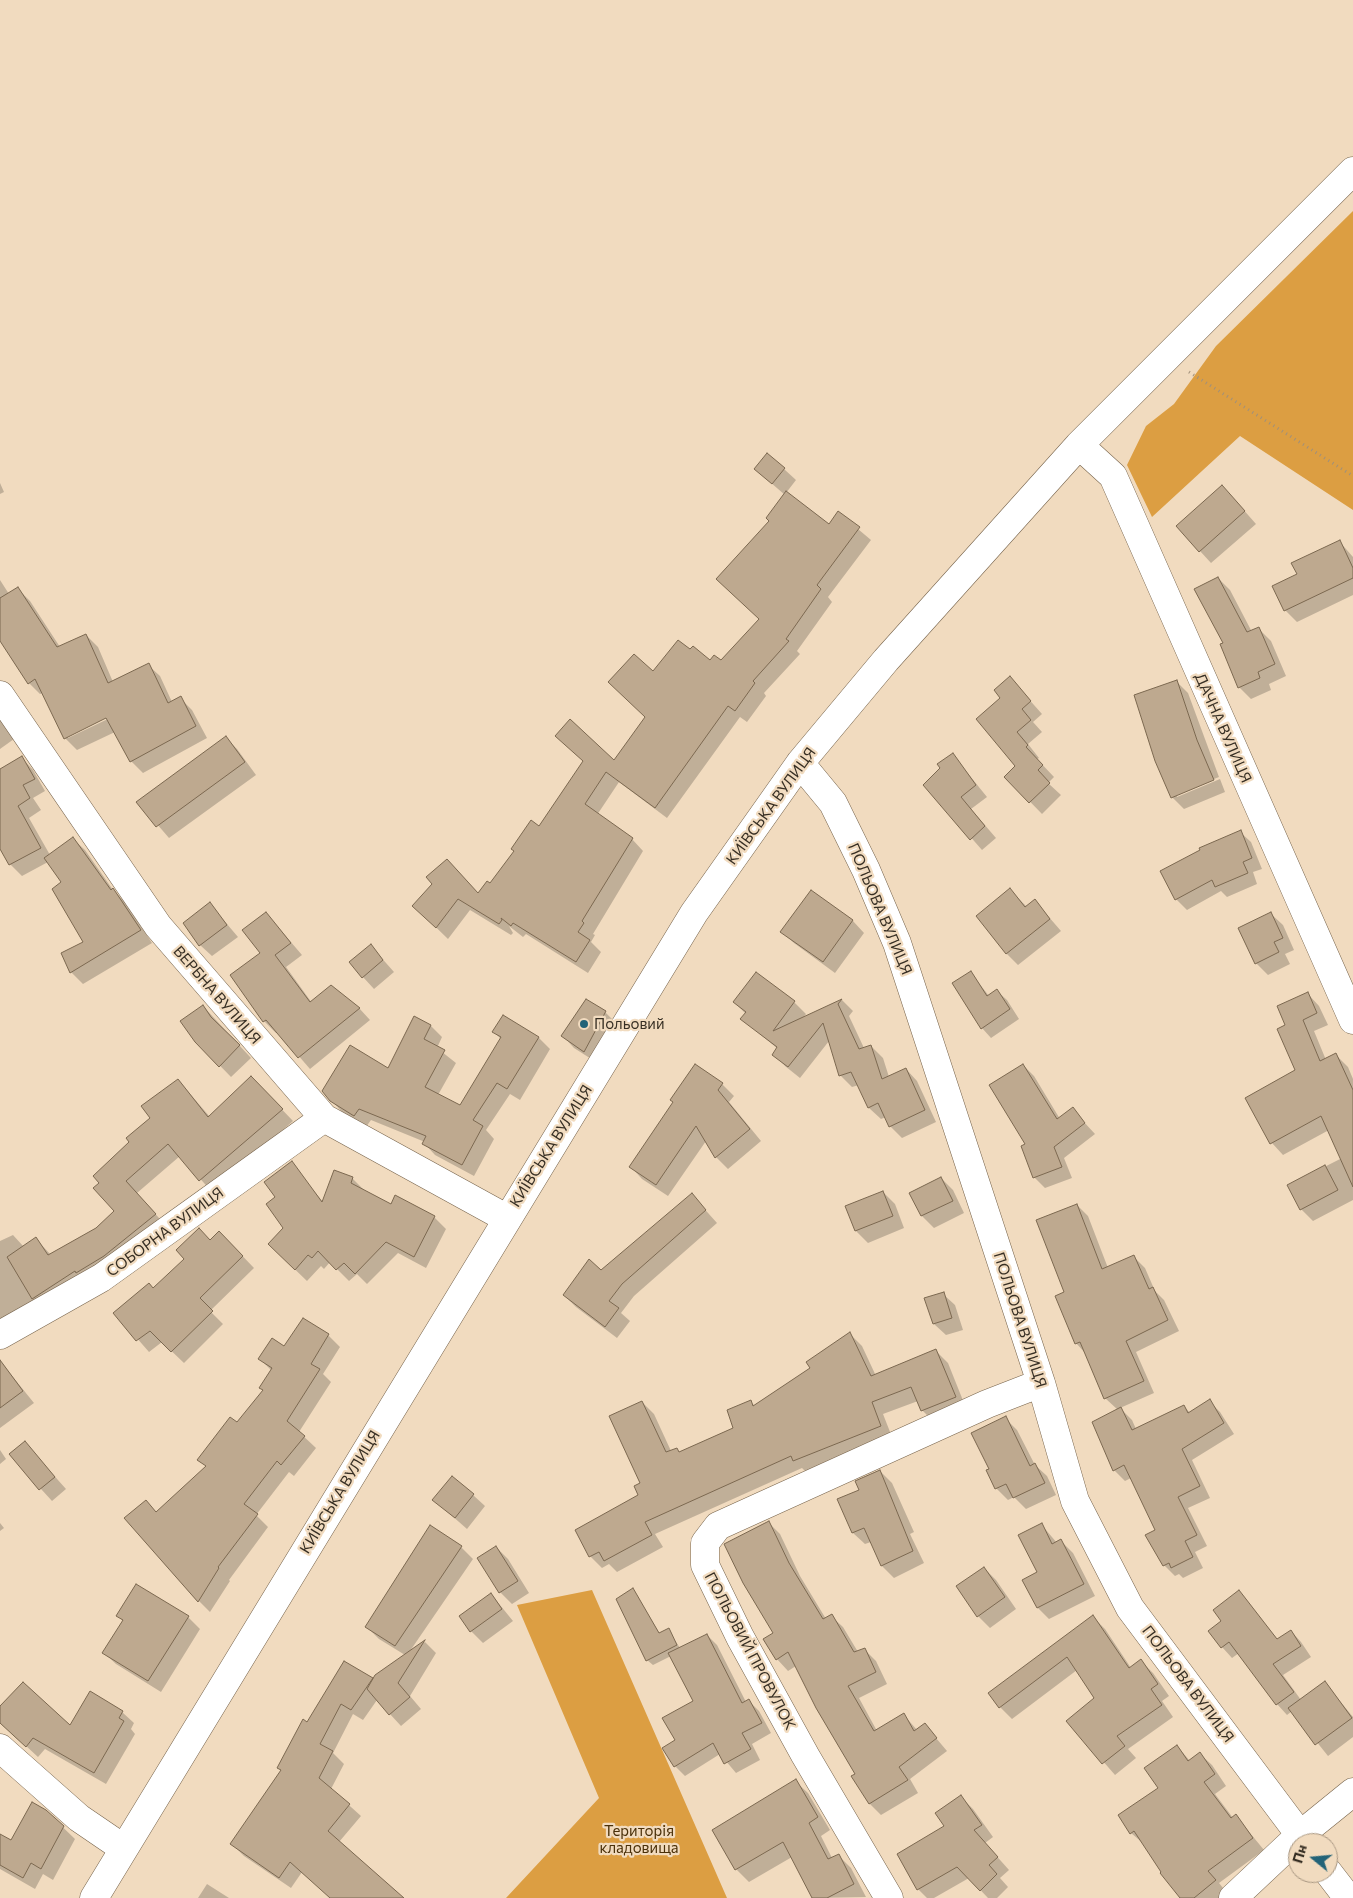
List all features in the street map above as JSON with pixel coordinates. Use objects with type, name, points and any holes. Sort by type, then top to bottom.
[{"type":"street","name":"КИЇВСЬКА ВУЛИЦЯ","points":[[94,1898],[506,1218],[694,913],[800,763],[886,660],[1079,445],[1353,171]]},
{"type":"street","name":"ДАЧНА ВУЛИЦЯ","points":[[1079,445],[1113,476],[1353,1020]]},
{"type":"street","name":"ВЕРБНА ВУЛИЦЯ","points":[[0,695],[158,926],[324,1118],[506,1218]]},
{"type":"street","name":"ПОЛЬОВА ВУЛИЦЯ","points":[[800,763],[833,803],[866,870],[897,943],[1041,1383],[1076,1501],[1130,1608],[1299,1833]]},
{"type":"street","name":"СОБОРНА ВУЛИЦЯ","points":[[0,1335],[101,1278],[324,1118]]},
{"type":"street","name":"ПОЛЬОВИЙ ПРОВУЛОК","points":[[889,1898],[805,1755],[740,1637],[705,1565],[705,1543],[718,1526],[987,1404],[1041,1383]]},
{"type":"street","points":[[0,1748],[79,1818],[123,1848]]},
{"type":"street","points":[[1309,1833],[1353,1792]]},
{"type":"street","points":[[1232,1898],[1288,1851]]},
{"type":"street","points":[[1336,1883],[1348,1898]]},
{"type":"path","points":[[1168,358],[1353,476]]},
{"type":"green space","points":[[1353,211],[1353,510],[1240,436],[1152,517],[1127,465],[1146,426],[1174,404],[1216,346]]},
{"type":"green space","name":"Територія кладовища","points":[[592,1590],[727,1898],[506,1898],[599,1798],[517,1605]]},
{"type":"building","points":[[767,453],[785,468],[772,484],[754,469]]},
{"type":"building","points":[[1222,485],[1245,511],[1199,552],[1176,526]]},
{"type":"building","points":[[786,491],[829,524],[838,511],[860,527],[817,585],[821,589],[786,639],[789,641],[753,681],[755,683],[735,711],[728,706],[655,808],[606,772],[585,804],[633,838],[582,921],[584,923],[578,932],[590,940],[576,962],[513,923],[511,926],[501,918],[502,920],[499,924],[458,899],[436,928],[412,906],[432,884],[426,877],[447,859],[478,893],[487,881],[490,883],[514,851],[511,849],[531,820],[539,826],[583,761],[555,736],[570,719],[614,760],[645,717],[608,682],[634,654],[653,671],[678,640],[690,649],[693,646],[710,660],[714,655],[721,660],[759,619],[716,579],[769,521],[766,518]]},
{"type":"building","points":[[1340,540],[1353,568],[1353,578],[1284,611],[1272,586],[1297,574],[1291,563]]},
{"type":"building","points":[[1218,577],[1247,632],[1259,627],[1275,664],[1258,672],[1260,678],[1238,688],[1220,644],[1223,643],[1194,589]]},
{"type":"building","points":[[18,587],[57,647],[86,634],[108,683],[149,663],[168,703],[181,696],[196,726],[130,762],[106,718],[64,739],[35,679],[28,684],[0,641],[0,598]]},
{"type":"building","points":[[1010,676],[1031,701],[1022,709],[1031,720],[1017,732],[1028,745],[1026,747],[1043,765],[1038,770],[1050,783],[1029,803],[1004,777],[1015,766],[976,719],[1000,698],[994,690]]},
{"type":"building","points":[[1177,680],[1197,740],[1214,780],[1171,798],[1155,761],[1134,695]]},
{"type":"building","points":[[226,736],[245,762],[156,827],[136,802]]},
{"type":"building","points":[[953,753],[976,785],[961,797],[985,826],[970,840],[923,785],[940,768],[937,764]]},
{"type":"building","points":[[22,756],[35,779],[23,785],[30,798],[18,806],[41,848],[9,865],[0,849],[0,769]]},
{"type":"building","points":[[1241,830],[1252,858],[1243,862],[1248,873],[1215,887],[1212,880],[1175,900],[1160,871],[1200,850],[1199,848]]},
{"type":"building","points":[[73,837],[111,890],[113,888],[141,930],[70,973],[61,953],[83,942],[52,889],[61,882],[44,858]]},
{"type":"building","points":[[1010,888],[1025,907],[1035,899],[1050,919],[1006,954],[976,916]]},
{"type":"building","points":[[811,890],[853,920],[823,962],[780,932]]},
{"type":"building","points":[[210,902],[227,925],[199,946],[183,923]]},
{"type":"building","points":[[266,912],[291,943],[275,955],[310,1002],[331,985],[360,1008],[298,1058],[266,1020],[263,1022],[230,975],[260,953],[242,930]]},
{"type":"building","points":[[1271,912],[1283,938],[1274,942],[1279,952],[1255,964],[1238,928]]},
{"type":"building","points":[[371,944],[383,960],[362,978],[349,962]]},
{"type":"building","points":[[971,971],[987,996],[997,989],[1010,1009],[981,1029],[952,983]]},
{"type":"building","points":[[756,972],[795,1001],[773,1031],[842,999],[838,1004],[859,1049],[871,1045],[882,1079],[906,1068],[925,1110],[889,1127],[878,1103],[868,1108],[851,1072],[839,1076],[823,1023],[788,1067],[772,1055],[777,1047],[740,1019],[746,1012],[733,1002]]},
{"type":"building","points":[[1308,992],[1317,1013],[1303,1020],[1320,1061],[1336,1053],[1353,1090],[1353,1187],[1321,1116],[1270,1144],[1245,1098],[1295,1070],[1277,1029],[1285,1025],[1277,1006]]},
{"type":"building","name":"Польовий","points":[[586,999],[606,1011],[584,1052],[561,1036]]},
{"type":"building","points":[[203,1005],[211,1017],[240,1045],[219,1067],[195,1042],[180,1021]]},
{"type":"building","points":[[503,1015],[539,1037],[507,1089],[497,1083],[473,1120],[483,1126],[462,1165],[422,1144],[426,1136],[359,1109],[354,1116],[330,1101],[322,1091],[350,1045],[388,1068],[414,1016],[431,1025],[424,1039],[445,1050],[425,1087],[460,1105],[501,1037],[492,1032]]},
{"type":"building","points":[[695,1064],[723,1083],[718,1090],[750,1129],[715,1158],[696,1126],[656,1185],[629,1167],[673,1102],[670,1100]]},
{"type":"building","points":[[1023,1064],[1057,1119],[1073,1107],[1085,1123],[1054,1147],[1062,1167],[1033,1178],[1021,1146],[1025,1144],[989,1085]]},
{"type":"building","points":[[251,1076],[283,1109],[199,1181],[168,1144],[126,1181],[156,1214],[104,1256],[76,1273],[75,1271],[32,1299],[7,1257],[36,1237],[48,1255],[96,1228],[114,1211],[93,1188],[99,1183],[93,1176],[129,1142],[126,1138],[150,1118],[141,1106],[178,1079],[208,1117]]},
{"type":"building","points":[[292,1161],[322,1202],[334,1170],[353,1177],[351,1183],[391,1204],[395,1195],[435,1216],[414,1257],[386,1242],[355,1274],[344,1263],[336,1270],[318,1251],[312,1258],[308,1255],[295,1270],[268,1244],[283,1228],[266,1204],[275,1197],[264,1182]]},
{"type":"building","points":[[1325,1165],[1338,1190],[1300,1210],[1287,1185]]},
{"type":"building","points":[[941,1177],[953,1201],[921,1216],[909,1193]]},
{"type":"building","points":[[883,1191],[893,1216],[855,1231],[845,1206]]},
{"type":"building","points":[[692,1193],[706,1210],[622,1284],[609,1301],[619,1308],[605,1327],[563,1295],[589,1259],[601,1270]]},
{"type":"building","points":[[1077,1204],[1102,1269],[1134,1255],[1149,1289],[1153,1287],[1168,1320],[1126,1341],[1144,1381],[1104,1399],[1080,1342],[1075,1344],[1055,1296],[1064,1292],[1036,1220]]},
{"type":"building","points":[[199,1228],[210,1240],[219,1231],[243,1256],[200,1298],[213,1311],[171,1352],[150,1331],[136,1341],[113,1313],[149,1283],[153,1288],[184,1259],[176,1250]]},
{"type":"building","points":[[944,1292],[952,1318],[933,1324],[924,1298]]},
{"type":"building","points":[[303,1318],[329,1334],[311,1364],[320,1369],[287,1421],[305,1436],[281,1465],[277,1461],[244,1504],[258,1514],[218,1567],[198,1602],[124,1518],[146,1500],[156,1512],[206,1466],[197,1460],[230,1417],[237,1422],[263,1390],[259,1388],[272,1368],[258,1359],[272,1338],[284,1346]]},
{"type":"building","points":[[850,1332],[871,1376],[936,1349],[956,1397],[921,1411],[911,1387],[872,1402],[881,1426],[793,1461],[791,1456],[645,1522],[652,1535],[604,1561],[599,1552],[589,1557],[575,1530],[638,1495],[634,1486],[640,1483],[609,1416],[642,1401],[666,1452],[677,1448],[679,1452],[733,1428],[727,1410],[751,1400],[753,1406],[810,1368],[806,1362]]},
{"type":"building","points":[[0,1360],[23,1391],[0,1408]]},
{"type":"building","points":[[1210,1399],[1224,1423],[1182,1449],[1200,1486],[1178,1497],[1197,1535],[1185,1541],[1193,1557],[1171,1568],[1169,1563],[1163,1566],[1145,1535],[1155,1530],[1124,1465],[1113,1471],[1092,1422],[1121,1407],[1132,1430],[1184,1405],[1188,1413]]},
{"type":"building","points":[[1006,1416],[1030,1466],[1035,1463],[1045,1483],[1013,1498],[1006,1484],[995,1489],[986,1470],[989,1469],[971,1433]]},
{"type":"building","points":[[25,1441],[55,1477],[39,1490],[9,1454]]},
{"type":"building","points":[[880,1470],[913,1551],[881,1566],[864,1528],[852,1533],[837,1499],[859,1490],[855,1481]]},
{"type":"building","points":[[452,1476],[474,1494],[455,1518],[432,1500]]},
{"type":"building","points":[[769,1521],[789,1563],[823,1619],[832,1614],[854,1652],[865,1648],[876,1672],[848,1686],[874,1731],[904,1713],[914,1731],[925,1723],[937,1738],[899,1767],[908,1780],[869,1804],[851,1776],[855,1774],[816,1708],[788,1652],[776,1660],[763,1639],[773,1633],[743,1583],[724,1544]]},
{"type":"building","points":[[1042,1523],[1052,1544],[1061,1539],[1084,1584],[1037,1608],[1022,1580],[1037,1572],[1018,1535]]},
{"type":"building","points":[[430,1525],[462,1546],[395,1646],[365,1627]]},
{"type":"building","points":[[496,1546],[518,1581],[499,1593],[477,1558]]},
{"type":"building","points":[[984,1567],[1005,1597],[977,1617],[956,1586]]},
{"type":"building","points":[[136,1584],[189,1616],[148,1681],[102,1653],[123,1620],[116,1616]]},
{"type":"building","points":[[633,1588],[659,1633],[669,1628],[677,1645],[646,1661],[616,1599]]},
{"type":"building","points":[[1239,1590],[1277,1639],[1291,1630],[1301,1646],[1273,1664],[1294,1692],[1276,1705],[1229,1642],[1221,1648],[1208,1631],[1221,1621],[1213,1610]]},
{"type":"building","points":[[491,1593],[502,1609],[470,1632],[459,1616]]},
{"type":"building","points":[[1093,1615],[1129,1668],[1141,1659],[1158,1684],[1151,1689],[1162,1705],[1117,1736],[1125,1746],[1102,1764],[1066,1721],[1094,1698],[1067,1657],[999,1708],[988,1693]]},
{"type":"building","points":[[707,1634],[742,1703],[749,1699],[762,1723],[742,1733],[751,1749],[724,1764],[713,1743],[674,1767],[662,1748],[675,1740],[662,1718],[693,1701],[668,1653]]},
{"type":"building","points":[[425,1640],[398,1683],[410,1697],[389,1715],[367,1689],[375,1675]]},
{"type":"building","points":[[344,1661],[373,1678],[351,1710],[341,1704],[320,1744],[333,1751],[319,1778],[350,1804],[328,1831],[404,1898],[330,1898],[290,1862],[279,1878],[230,1844],[281,1770],[277,1768],[303,1719],[307,1722]]},
{"type":"building","points":[[1325,1681],[1352,1718],[1315,1745],[1288,1708]]},
{"type":"building","points":[[23,1682],[70,1725],[90,1691],[123,1711],[119,1718],[124,1721],[94,1773],[33,1738],[26,1747],[0,1723],[0,1706]]},
{"type":"building","points":[[1177,1745],[1188,1761],[1200,1752],[1215,1774],[1204,1782],[1231,1818],[1236,1814],[1253,1838],[1208,1871],[1216,1880],[1194,1898],[1180,1898],[1160,1873],[1134,1831],[1130,1834],[1118,1815],[1158,1788],[1144,1768]]},
{"type":"building","points":[[796,1779],[818,1817],[809,1823],[828,1859],[839,1854],[854,1884],[827,1898],[812,1898],[783,1842],[735,1870],[712,1830]]},
{"type":"building","points":[[961,1795],[982,1825],[974,1830],[998,1857],[989,1865],[997,1874],[980,1891],[957,1867],[917,1890],[897,1854],[944,1826],[935,1813]]},
{"type":"building","points":[[32,1802],[46,1810],[64,1826],[41,1869],[31,1863],[23,1878],[0,1865],[0,1834],[11,1840]]},
{"type":"place","name":"Польовий","points":[[584,1024]]}]
